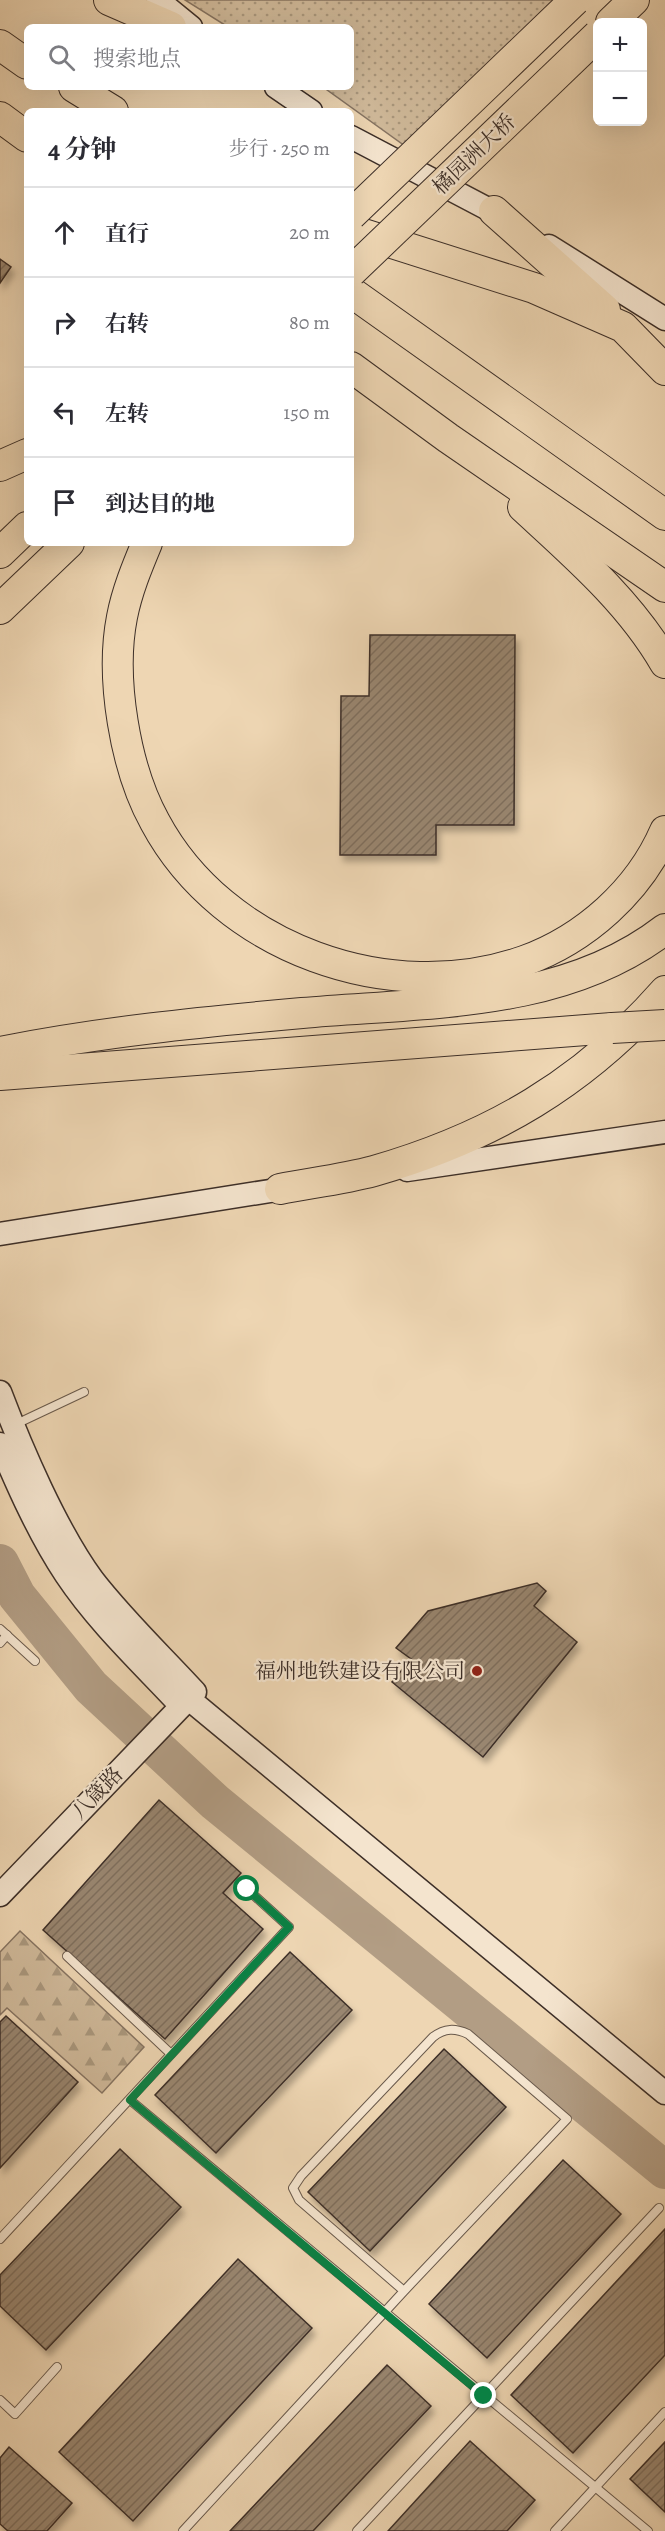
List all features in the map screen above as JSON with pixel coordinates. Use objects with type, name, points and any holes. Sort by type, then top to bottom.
[{"type":"highway","points":[[109,0],[164,24]]},
{"type":"highway","name":"橘园洲大桥","points":[[354,212],[575,0]]},
{"type":"highway","points":[[615,18],[634,0]]},
{"type":"highway","name":"橘园洲大桥","points":[[354,269],[593,39]]},
{"type":"highway","points":[[0,43],[24,56]]},
{"type":"highway","points":[[0,43],[24,62]]},
{"type":"highway","points":[[64,90],[90,108]]},
{"type":"highway","points":[[79,90],[108,108]]},
{"type":"highway","points":[[0,117],[24,135]]},
{"type":"highway","points":[[0,131],[24,141]]},
{"type":"highway","points":[[494,211],[623,327],[665,370]]},
{"type":"highway","points":[[354,232],[534,288],[623,327]]},
{"type":"highway","points":[[354,294],[665,515]]},
{"type":"highway","points":[[354,369],[448,438],[665,587]]},
{"type":"highway","points":[[448,438],[617,598],[647,632],[665,663]]},
{"type":"highway","points":[[0,466],[24,455]]},
{"type":"highway","points":[[0,553],[24,530]]},
{"type":"highway","points":[[0,609],[66,546]]},
{"type":"highway","points":[[146,546],[122,618],[118,657],[123,720],[142,794],[150,813],[194,876],[245,919],[321,960],[376,973],[429,979],[466,976],[510,965],[548,952],[587,929],[621,897],[654,857],[665,831]]},
{"type":"highway","points":[[0,1052],[82,1036],[472,998],[550,986],[595,971],[634,950],[665,929]]},
{"type":"highway","points":[[280,1190],[373,1171],[486,1130],[524,1110],[585,1070],[665,991]]},
{"type":"highway","points":[[0,1075],[665,1025]]},
{"type":"street","points":[[158,0],[187,24]]},
{"type":"street","points":[[280,90],[307,108]]},
{"type":"street","points":[[354,139],[494,211],[665,319]]},
{"type":"street","points":[[0,1234],[665,1132]]},
{"type":"street","points":[[0,1392],[46,1497],[79,1559],[188,1699]]},
{"type":"street","points":[[0,1444],[30,1512],[67,1576],[104,1624],[188,1699],[665,2093]]},
{"type":"street","name":"八箴路","points":[[0,1895],[188,1699]]},
{"type":"lane","points":[[15,1425],[84,1392]]},
{"type":"lane","points":[[0,1642],[3,1632],[35,1661]]},
{"type":"lane","points":[[0,2239],[289,1927],[247,1889]]},
{"type":"lane","points":[[66,1956],[171,2054]]},
{"type":"lane","points":[[183,2531],[567,2119],[468,2034],[455,2029],[440,2032],[433,2037],[301,2176],[293,2188],[299,2200],[404,2292]]},
{"type":"lane","points":[[130,2100],[648,2531]]},
{"type":"lane","points":[[357,2531],[659,2208]]},
{"type":"lane","points":[[0,2400],[15,2414],[57,2367]]},
{"type":"lane","points":[[555,2531],[665,2412]]},
{"type":"green space","points":[[185,0],[580,0],[419,156],[327,90],[354,90],[354,24],[223,24]]},
{"type":"green space","points":[[20,1931],[144,2047],[102,2093],[7,2008],[0,2015],[0,1952]]},
{"type":"building","points":[[0,259],[11,267],[0,283]]},
{"type":"building","points":[[370,635],[515,635],[514,825],[436,825],[436,855],[340,855],[341,696],[369,696]]},
{"type":"building","name":"福州地铁建设有限公司","points":[[537,1583],[546,1591],[534,1606],[577,1642],[483,1757],[392,1682],[411,1659],[396,1648],[428,1611]]},
{"type":"building","points":[[159,1800],[241,1873],[223,1893],[263,1929],[165,2039],[43,1930]]},
{"type":"building","points":[[290,1952],[352,2010],[216,2153],[155,2095]]},
{"type":"building","points":[[6,2016],[78,2082],[0,2168],[0,2022]]},
{"type":"building","points":[[444,2049],[506,2107],[370,2251],[308,2192]]},
{"type":"building","points":[[120,2149],[181,2207],[46,2350],[0,2306],[0,2275]]},
{"type":"building","points":[[563,2160],[621,2214],[487,2358],[429,2304]]},
{"type":"building","points":[[665,2229],[665,2355],[573,2453],[511,2395]]},
{"type":"building","points":[[238,2259],[312,2328],[133,2521],[59,2452]]},
{"type":"building","points":[[387,2365],[431,2406],[313,2531],[230,2531]]},
{"type":"building","points":[[470,2441],[535,2500],[507,2531],[388,2531]]},
{"type":"building","points":[[665,2442],[665,2512],[630,2479]]},
{"type":"building","points":[[9,2447],[72,2503],[47,2531],[8,2531],[0,2524],[0,2458]]},
{"type":"waterway","points":[[0,1563],[17,1596],[91,1687],[215,1802],[665,2170]]},
{"type":"place","name":"福州地铁建设有限公司","points":[[477,1671]]},
{"type":"route","points":[[247,1889],[289,1927],[130,2100],[484,2396]]}]
